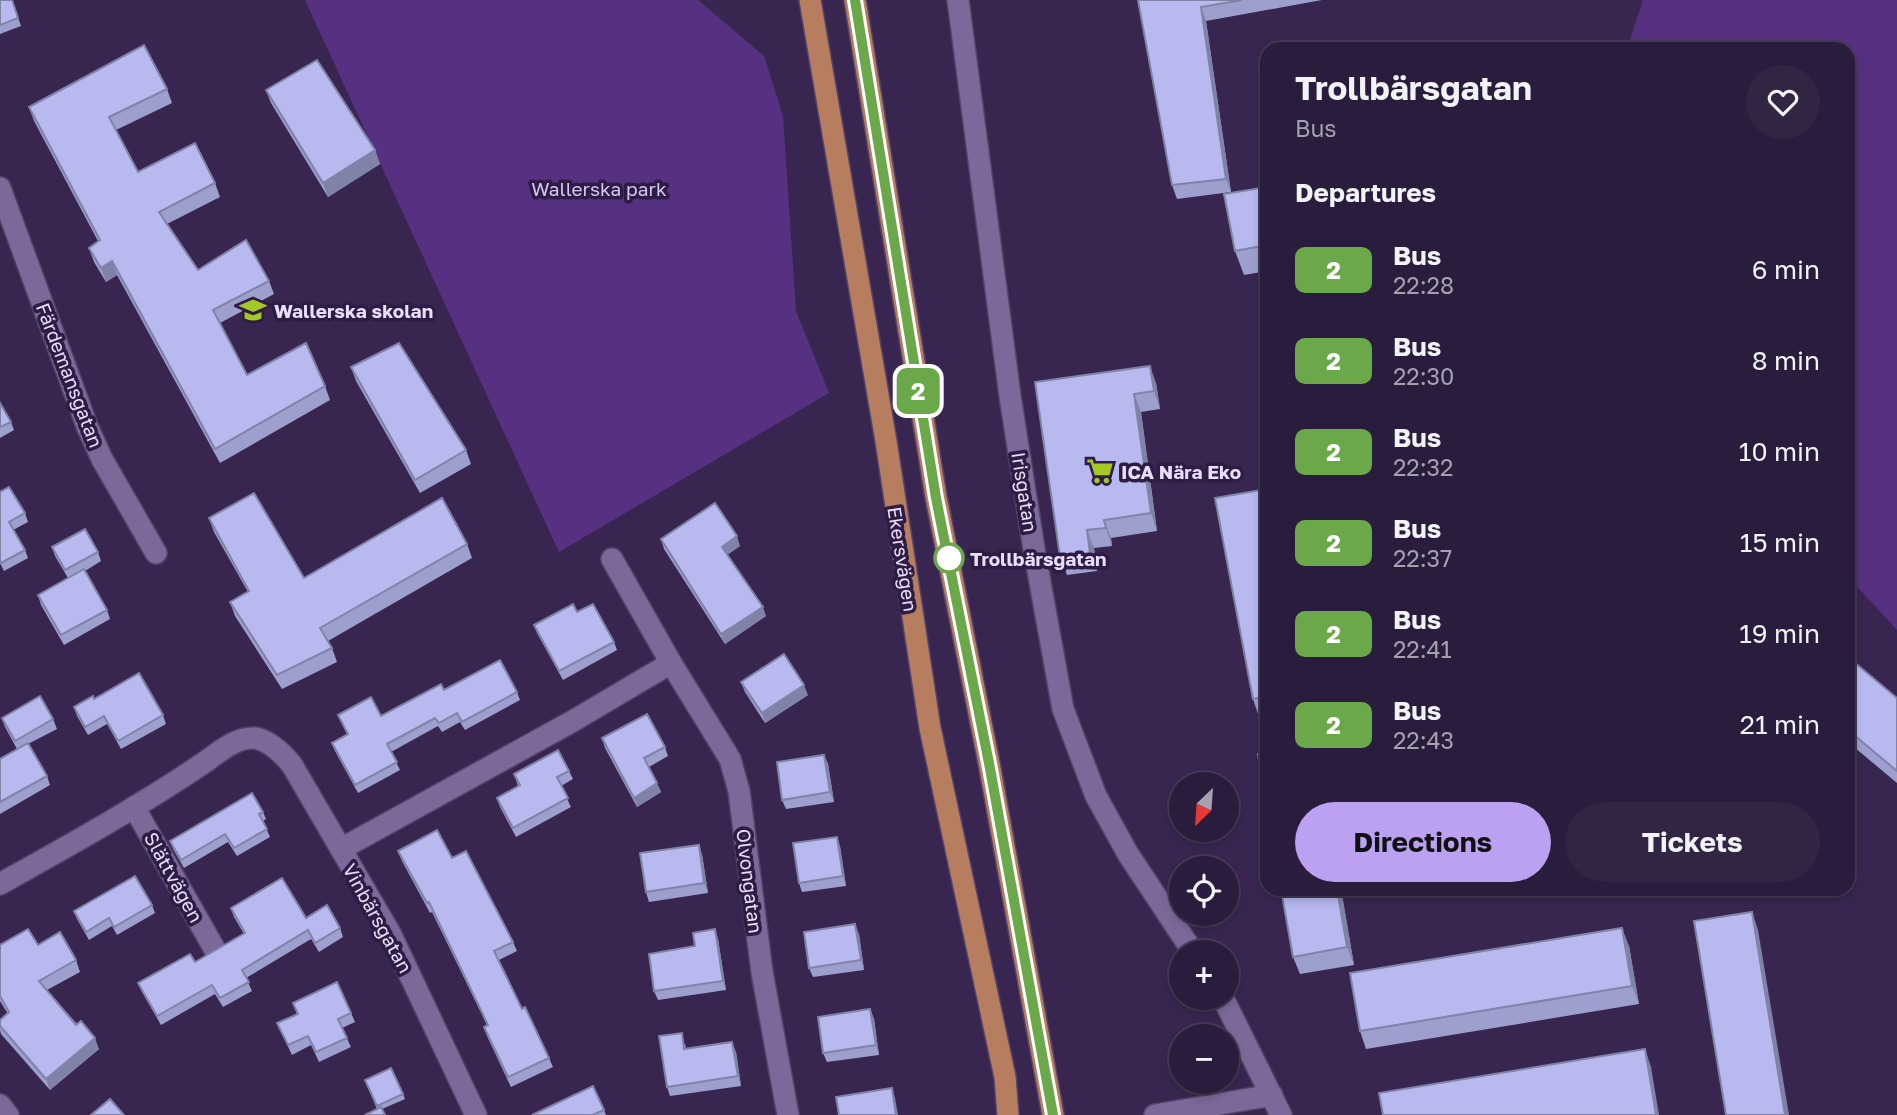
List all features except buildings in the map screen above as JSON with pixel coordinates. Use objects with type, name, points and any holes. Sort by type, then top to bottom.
[{"type":"main road","name":"Ekersvägen","points":[[810,0],[886,442],[930,728],[1004,1077],[1008,1115]]},
{"type":"main road","points":[[855,0],[934,484],[992,777],[1053,1115]]},
{"type":"street","name":"Irisgatan","points":[[958,0],[1010,396],[1063,709],[1097,796],[1128,854],[1185,940]]},
{"type":"street","name":"Färdemansgatan","points":[[0,188],[87,426],[102,459],[156,553]]},
{"type":"street","name":"Olvongatan","points":[[612,559],[730,759],[739,791],[762,972],[788,1115]]},
{"type":"street","points":[[341,849],[385,827],[450,787],[573,721],[671,663]]},
{"type":"street","name":"Vinbärsgatan","points":[[134,807],[239,740],[256,739],[281,752],[390,933],[476,1115]]},
{"type":"street","points":[[0,884],[134,807]]},
{"type":"street","name":"Slättvägen","points":[[134,807],[214,948]]},
{"type":"street","points":[[1155,1115],[1278,1107],[1229,1010]]},
{"type":"street","points":[[0,1105],[8,1115]]},
{"type":"green space","name":"Wallerska park","points":[[305,0],[698,0],[764,56],[783,116],[796,311],[829,393],[559,552]]},
{"type":"green space","points":[[1643,0],[1897,0],[1897,630],[1855,585],[1855,42],[1629,42]]},
{"type":"bus line","name":"2","points":[[855,0],[936,498],[961,615],[1053,1115]]},
{"type":"place","name":"Wallerska skolan","points":[[253,310]]},
{"type":"place","name":"ICA Nära Eko","points":[[1100,471]]},
{"type":"place","name":"Trollbärsgatan","points":[[949,558]]}]
